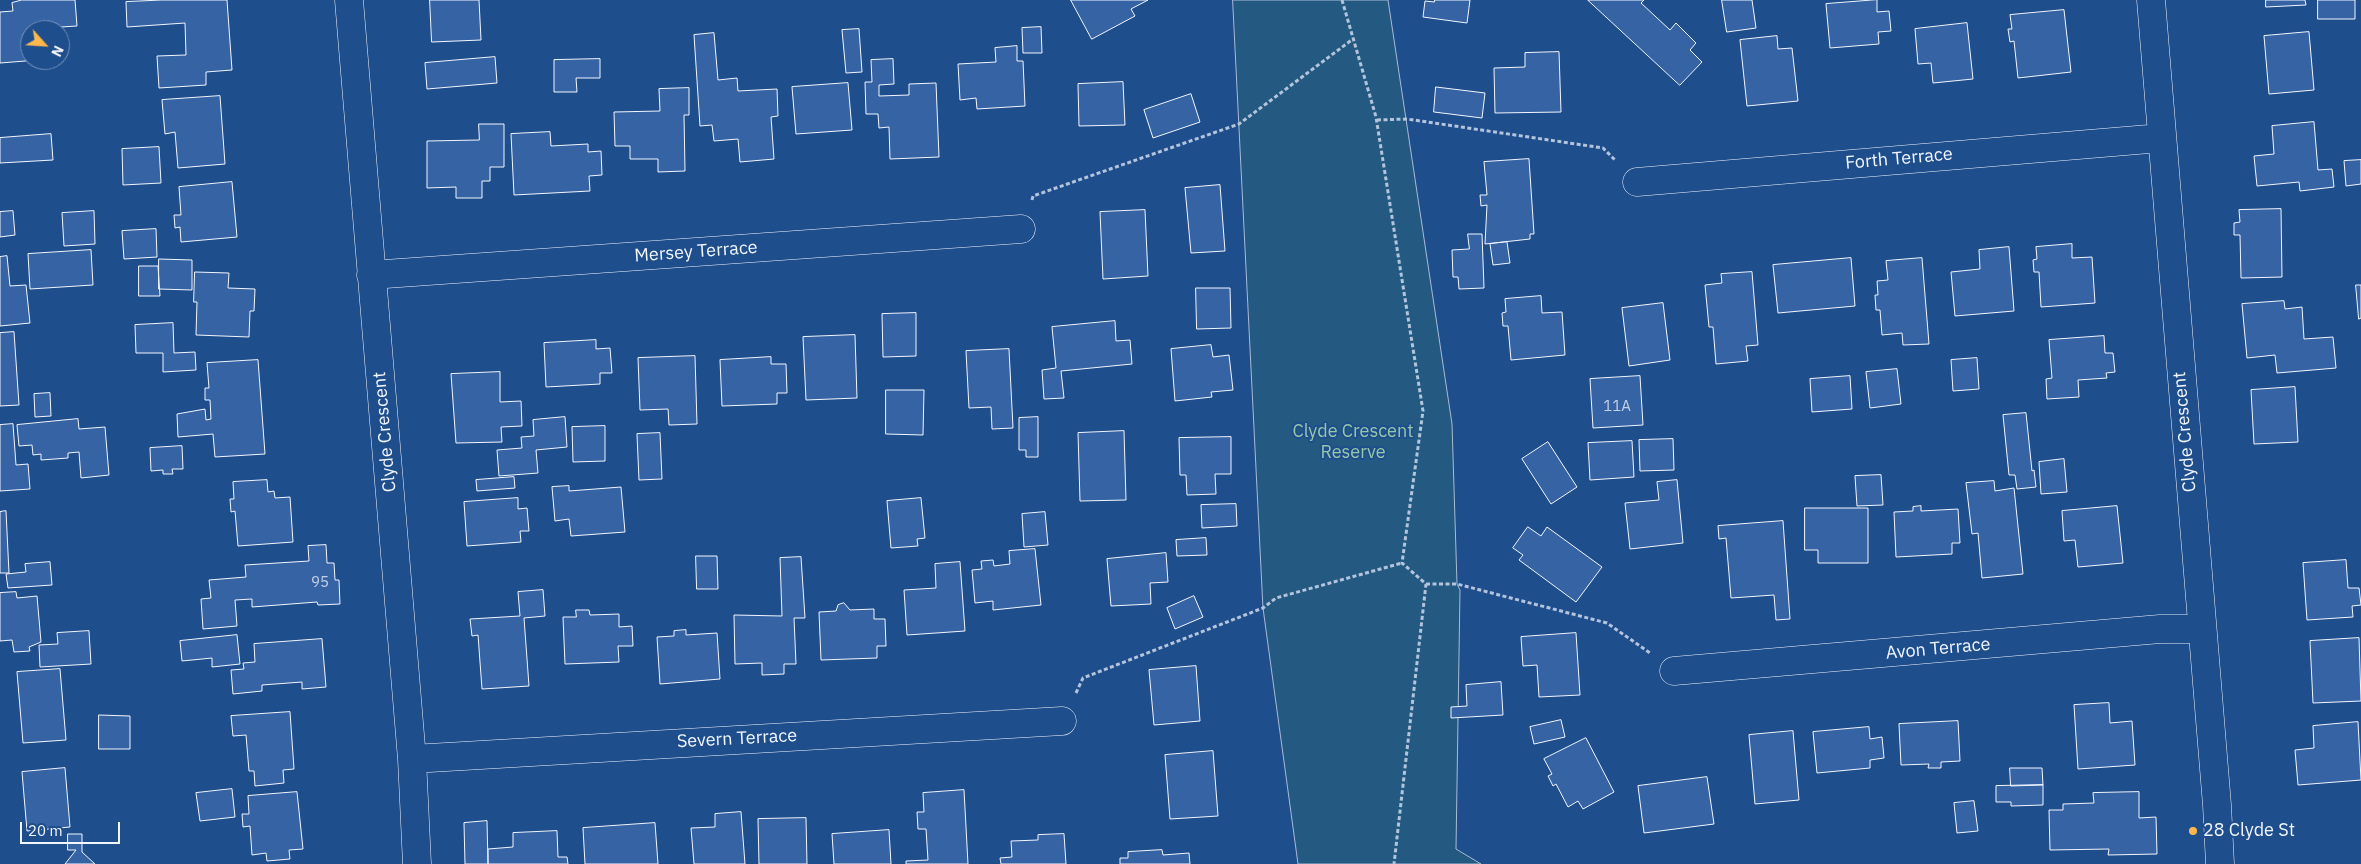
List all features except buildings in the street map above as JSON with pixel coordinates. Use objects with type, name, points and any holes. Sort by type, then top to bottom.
[{"type":"street","name":"Clyde Crescent","points":[[349,0],[412,759],[417,864]]},
{"type":"street","name":"Clyde Crescent","points":[[2150,0],[2217,805],[2220,864]]},
{"type":"street","name":"Forth Terrace","points":[[1637,182],[2161,138]]},
{"type":"street","name":"Mersey Terrace","points":[[372,275],[1021,229]]},
{"type":"street","name":"Avon Terrace","points":[[1674,672],[2160,630],[2202,629]]},
{"type":"street","name":"Severn Terrace","points":[[412,759],[1062,721]]},
{"type":"path","points":[[1342,0],[1376,120],[1423,410],[1402,564]]},
{"type":"path","points":[[1021,229],[1033,196],[1239,124],[1353,39]]},
{"type":"path","points":[[1376,120],[1407,118],[1603,148],[1637,182]]},
{"type":"path","points":[[1402,564],[1426,584],[1457,584],[1607,623],[1674,672]]},
{"type":"path","points":[[1062,721],[1083,678],[1263,608],[1276,598],[1402,564]]},
{"type":"path","points":[[1394,864],[1426,584]]},
{"type":"green space","name":"Clyde Crescent Reserve","points":[[1233,0],[1388,0],[1452,424],[1457,584],[1460,590],[1456,849],[1481,864],[1298,864],[1263,608]]},
{"type":"place","name":"28 Clyde St","points":[[2193,831]]}]
